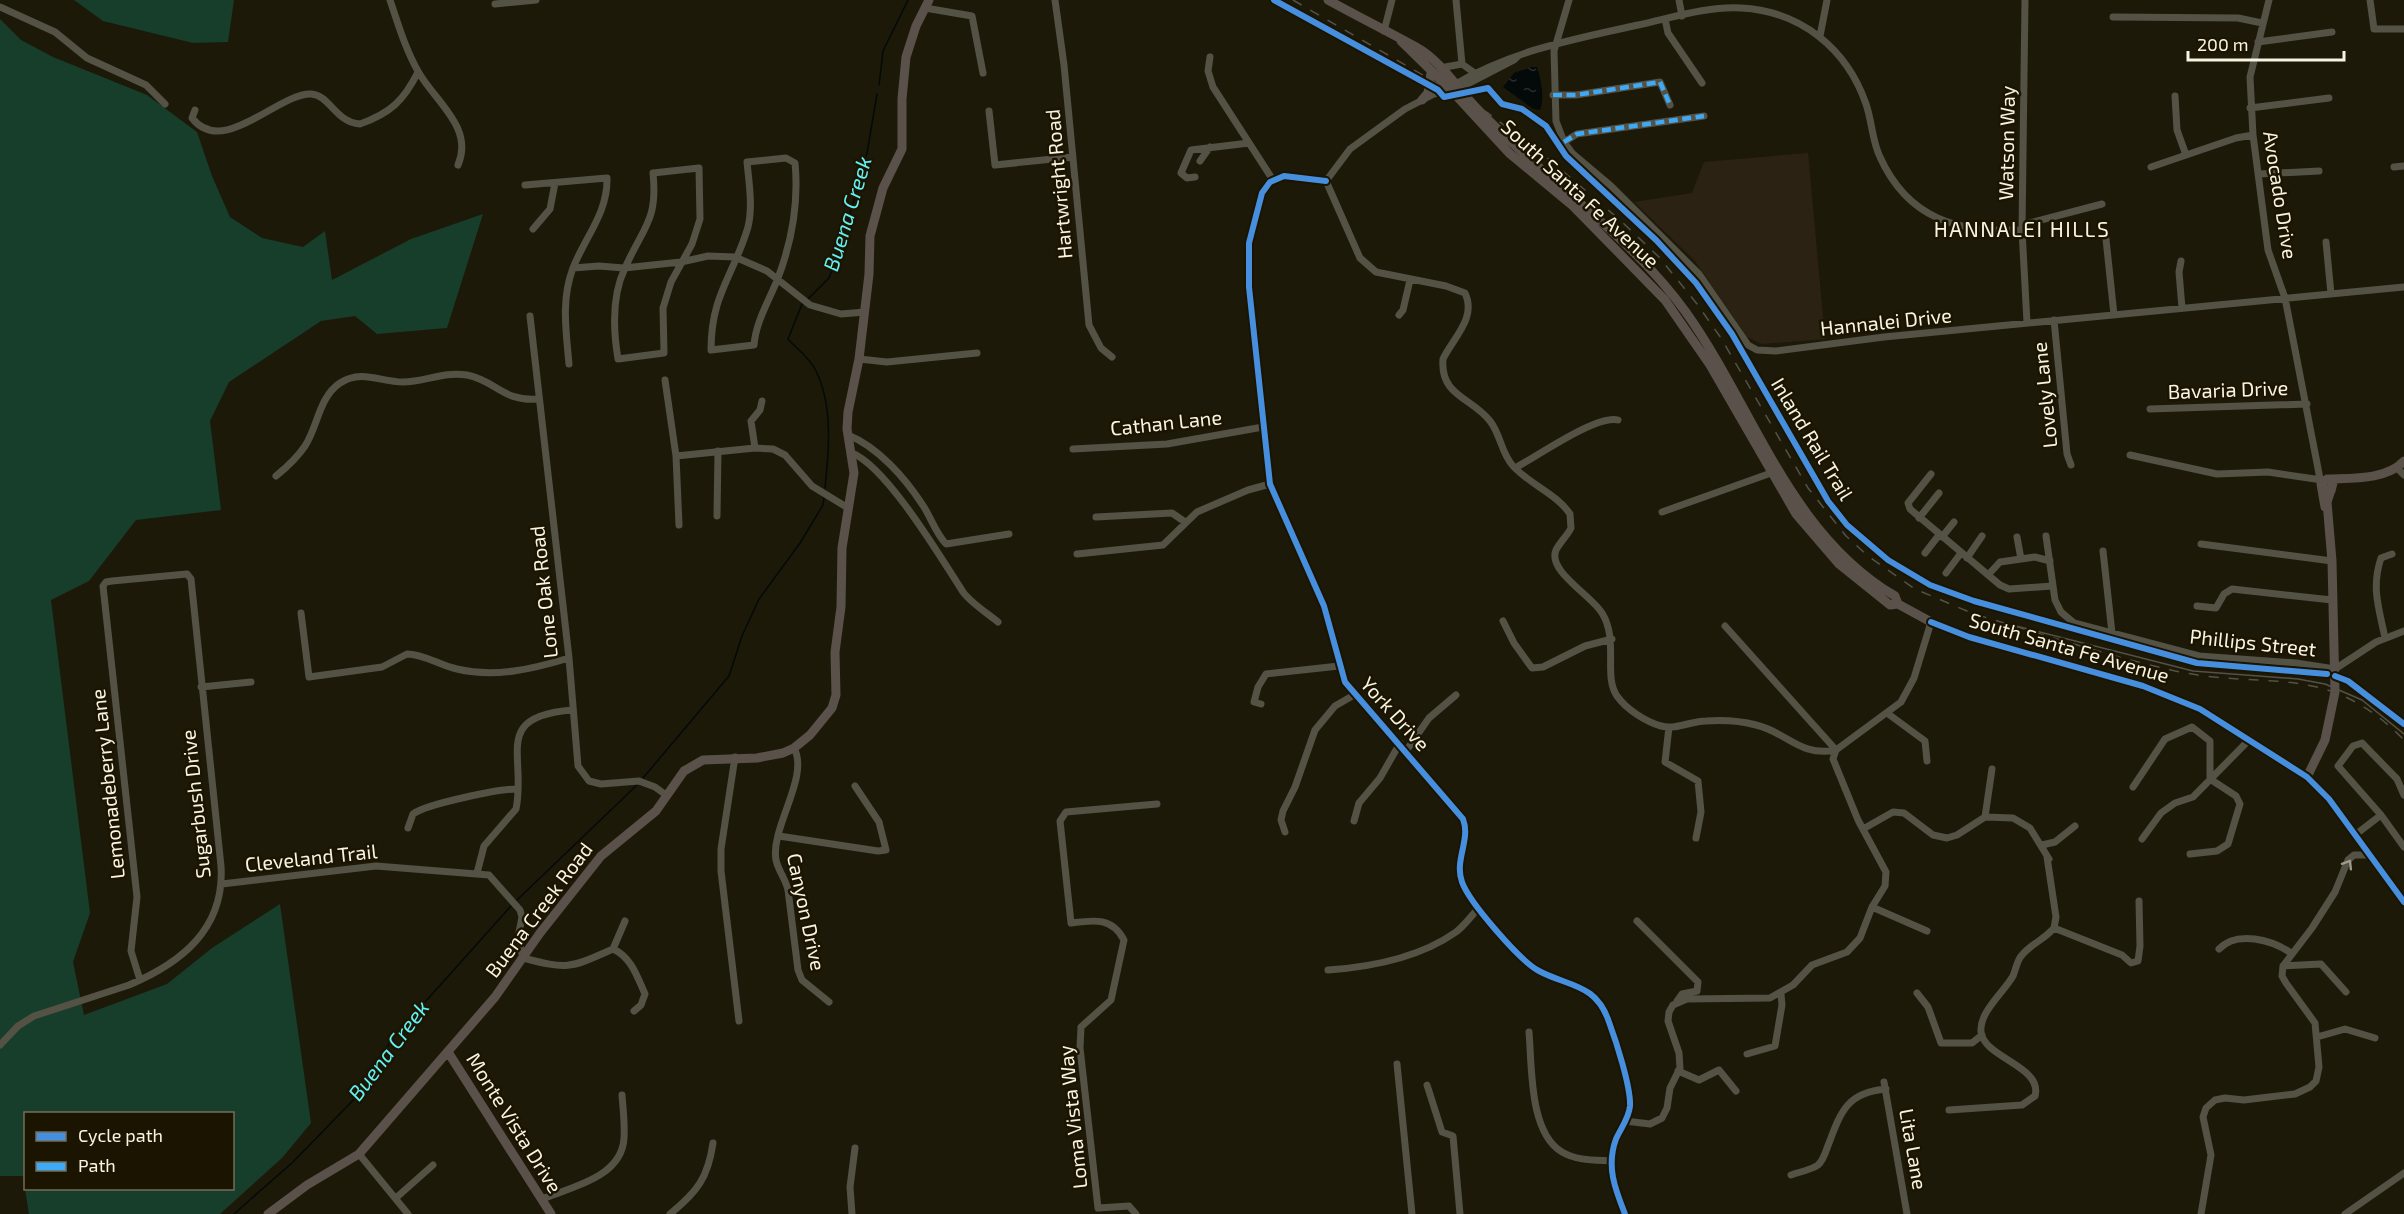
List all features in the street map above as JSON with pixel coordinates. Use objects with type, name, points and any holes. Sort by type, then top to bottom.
[{"type":"main road","name":"South Santa Fe Avenue","points":[[1328,0],[1401,41],[1436,70],[1455,87],[1517,156],[1539,166],[1600,221],[1671,294],[1717,361],[1802,509],[1845,558],[1877,586],[1895,596],[1898,604]]},
{"type":"main road","name":"Buena Creek Road","points":[[268,1214],[307,1185],[359,1154],[495,997],[601,856],[656,811],[684,771],[693,764],[710,759],[769,757],[794,748],[826,718],[835,700],[835,652],[841,608],[842,548],[854,473],[848,435],[848,412],[859,359],[865,312],[872,224],[883,188],[901,154],[906,57],[911,39],[927,4]]},
{"type":"main road","points":[[1422,100],[1428,93],[1436,70]]},
{"type":"main road","name":"South Santa Fe Avenue","points":[[1455,87],[1509,153],[1573,206],[1665,300],[1709,364],[1796,514],[1839,564],[1890,605],[1898,604],[1931,622],[1969,637],[2168,694],[2200,709],[2307,777],[2329,799],[2404,902]]},
{"type":"main road","points":[[2307,777],[2331,720],[2335,669],[2332,561],[2325,484],[2402,468]]},
{"type":"main road","name":"Monte Vista Drive","points":[[448,1052],[550,1214]]},
{"type":"street","points":[[390,0],[418,72],[445,105],[459,132],[462,148],[458,165]]},
{"type":"street","points":[[495,4],[536,0]]},
{"type":"street","name":"Hartwright Road","points":[[1055,0],[1090,331],[1112,357]]},
{"type":"street","points":[[1384,31],[1392,0]]},
{"type":"street","points":[[1456,0],[1462,64]]},
{"type":"street","name":"Hannalei Drive","points":[[1569,0],[1556,43],[1553,95],[1556,121],[1564,142],[1573,154],[1611,186],[1699,274],[1748,345],[1757,350],[1776,351],[2027,323],[2404,287]]},
{"type":"street","points":[[1679,0],[1682,16]]},
{"type":"street","points":[[1763,10],[1765,0]]},
{"type":"street","points":[[1820,36],[1827,0]]},
{"type":"street","name":"Watson Way","points":[[2025,0],[2022,230],[2027,323]]},
{"type":"street","name":"Avocado Drive","points":[[2268,0],[2250,77],[2253,135],[2268,250],[2284,298],[2318,464],[2325,484]]},
{"type":"street","points":[[2370,0],[2374,29],[2404,29]]},
{"type":"street","points":[[927,4],[972,16],[983,73]]},
{"type":"street","points":[[0,7],[66,40],[87,58],[146,85],[165,104]]},
{"type":"street","points":[[1326,181],[1341,159],[1360,140],[1422,100],[1455,87],[1518,56],[1556,43],[1665,19],[1739,8],[1763,10],[1795,20],[1820,36],[1842,57],[1855,77],[1867,105],[1880,158],[1894,182],[1912,202],[1927,214],[1974,231],[2022,230],[2026,224],[2102,204]]},
{"type":"street","points":[[2113,17],[2238,18],[2262,24]]},
{"type":"street","points":[[1665,19],[1668,33],[1702,83]]},
{"type":"street","points":[[2258,42],[2332,32]]},
{"type":"street","points":[[1455,87],[1512,56],[1518,56]]},
{"type":"street","points":[[1210,57],[1208,71],[1213,87],[1273,180],[1284,176],[1326,181]]},
{"type":"street","points":[[1436,70],[1462,64],[1476,74]]},
{"type":"street","points":[[195,111],[192,118],[199,125],[216,130],[230,129],[295,97],[311,94],[322,98],[343,118],[360,124],[405,98],[418,72]]},
{"type":"street","points":[[1553,95],[1576,95],[1660,82],[1670,105]]},
{"type":"street","points":[[2175,96],[2177,130],[2186,155]]},
{"type":"street","points":[[2250,108],[2329,98]]},
{"type":"street","points":[[989,111],[995,165],[1073,157]]},
{"type":"street","points":[[1564,142],[1577,134],[1704,116]]},
{"type":"street","points":[[2151,167],[2253,135]]},
{"type":"street","points":[[1195,177],[1187,178],[1181,173],[1190,151],[1249,143]]},
{"type":"street","points":[[1200,161],[1210,147]]},
{"type":"street","points":[[789,159],[795,163],[798,190],[796,212],[778,279],[758,323],[754,345],[711,350],[712,317],[748,224],[751,204],[747,162],[789,159]]},
{"type":"street","points":[[2394,166],[2404,166]]},
{"type":"street","points":[[699,168],[700,219],[692,244],[681,262],[671,282],[663,308],[664,353],[618,359],[614,334],[618,289],[624,268],[650,222],[655,195],[653,173],[699,168]]},
{"type":"street","points":[[2259,174],[2319,171]]},
{"type":"street","points":[[525,185],[607,178],[604,207],[573,268],[566,294],[565,322],[569,364]]},
{"type":"street","name":"York Drive","points":[[1273,180],[1262,193],[1248,254],[1270,484],[1324,606],[1339,666],[1354,695],[1400,743],[1463,819],[1466,828],[1459,861],[1461,881],[1478,909],[1532,967],[1576,984],[1598,1001],[1609,1020],[1630,1093],[1630,1107],[1616,1140],[1612,1161],[1613,1184],[1625,1214]]},
{"type":"street","points":[[1326,181],[1360,258],[1376,272],[1460,289],[1465,293],[1469,309],[1456,340],[1443,359],[1443,371],[1450,389],[1479,409],[1492,423],[1506,458],[1570,514],[1571,528],[1556,550],[1556,564],[1563,576],[1577,585],[1600,610],[1611,631],[1615,693],[1622,703],[1660,726],[1669,727],[1705,721],[1754,724],[1770,729],[1805,749],[1822,753],[1836,750],[1887,713],[1906,694],[1920,661],[1931,622]]},
{"type":"street","points":[[533,229],[550,209],[555,183]]},
{"type":"street","points":[[2106,239],[2114,315]]},
{"type":"street","points":[[2326,242],[2331,294]]},
{"type":"street","points":[[573,268],[599,266],[624,268],[681,262],[708,256],[735,257],[778,279],[805,302],[829,313],[865,312]]},
{"type":"street","points":[[2181,261],[2179,272],[2182,308]]},
{"type":"street","points":[[1399,315],[1403,310],[1410,279]]},
{"type":"street","name":"Lone Oak Road","points":[[530,316],[569,658],[578,766],[583,775],[601,784],[639,781],[655,787],[666,795]]},
{"type":"street","name":"Lovely Lane","points":[[2054,321],[2067,454],[2071,465]]},
{"type":"street","points":[[859,359],[887,362],[977,353]]},
{"type":"street","points":[[276,476],[305,446],[330,393],[340,383],[353,377],[371,375],[405,382],[431,376],[459,374],[484,381],[512,398],[539,399]]},
{"type":"street","points":[[665,380],[675,456],[679,525]]},
{"type":"street","points":[[754,447],[751,421],[760,410],[762,401]]},
{"type":"street","name":"Bavaria Drive","points":[[2150,409],[2307,404]]},
{"type":"street","points":[[1515,468],[1592,426],[1609,419],[1618,420]]},
{"type":"street","name":"Cathan Lane","points":[[1073,449],[1167,444],[1263,427]]},
{"type":"street","points":[[848,435],[866,443],[888,464],[922,504],[937,533],[946,544],[1009,534]]},
{"type":"street","points":[[675,456],[754,447],[773,449],[785,455],[812,486],[848,508]]},
{"type":"street","points":[[717,516],[718,451]]},
{"type":"street","points":[[852,453],[863,458],[909,509],[964,594],[998,622]]},
{"type":"street","points":[[2130,455],[2217,474],[2268,472],[2325,484]]},
{"type":"street","points":[[1662,512],[1771,473]]},
{"type":"street","points":[[1931,474],[1908,503],[1910,509],[1964,556],[2009,590],[2052,586],[2046,536]]},
{"type":"street","points":[[1077,554],[1163,546],[1197,512],[1270,484]]},
{"type":"street","points":[[1919,518],[1939,493]]},
{"type":"street","points":[[1096,517],[1172,513],[1185,522]]},
{"type":"street","points":[[1925,553],[1954,522]]},
{"type":"street","points":[[1946,573],[1982,536]]},
{"type":"street","points":[[2017,537],[2020,559]]},
{"type":"street","points":[[2201,544],[2332,561]]},
{"type":"street","points":[[2103,551],[2112,633]]},
{"type":"street","points":[[2385,638],[2375,588],[2375,576],[2381,558],[2392,554]]},
{"type":"street","points":[[1988,575],[2000,562],[2035,557],[2050,561]]},
{"type":"street","name":"Lemonadeberry Lane","points":[[140,980],[131,951],[136,897],[104,584],[190,575]]},
{"type":"street","name":"Sugarbush Drive","points":[[0,1045],[18,1026],[33,1016],[140,980],[165,969],[202,932],[218,907],[222,884],[190,575]]},
{"type":"street","name":"Phillips Street","points":[[2052,586],[2061,612],[2074,623],[2199,656],[2296,663],[2335,669],[2385,638],[2404,631]]},
{"type":"street","points":[[2197,606],[2216,608],[2223,600],[2224,594],[2232,589],[2332,600]]},
{"type":"street","points":[[301,613],[309,676],[382,668],[407,654],[456,669],[487,672],[518,672],[569,658]]},
{"type":"street","points":[[1503,621],[1514,643],[1532,668],[1543,667],[1585,646],[1611,639]]},
{"type":"street","points":[[1725,626],[1836,750]]},
{"type":"street","points":[[1261,704],[1254,702],[1258,687],[1266,674],[1339,666]]},
{"type":"street","points":[[201,687],[251,682]]},
{"type":"street","points":[[1285,832],[1281,820],[1283,811],[1295,787],[1315,730],[1335,706],[1354,695]]},
{"type":"street","points":[[1406,751],[1429,718],[1456,695]]},
{"type":"street","points":[[573,710],[538,716],[522,730],[515,755],[516,809],[484,846],[477,873],[493,878],[520,910],[522,917],[518,938],[523,957],[552,966],[570,967],[613,949],[625,921]]},
{"type":"street","points":[[1887,713],[1925,741],[1927,761]]},
{"type":"street","points":[[1669,727],[1665,762],[1698,781],[1701,812],[1696,838]]},
{"type":"street","points":[[2133,787],[2165,739],[2192,727],[2210,741],[2210,779]]},
{"type":"street","points":[[2142,839],[2162,813],[2175,803],[2193,797],[2250,739]]},
{"type":"street","points":[[1354,821],[1359,802],[1380,778],[1400,743]]},
{"type":"street","points":[[2404,795],[2397,779],[2362,743],[2353,746],[2338,766],[2381,815],[2404,848]]},
{"type":"street","name":"Canyon Drive","points":[[794,748],[798,764],[779,836],[776,861],[785,877],[788,890],[798,970],[802,980],[829,1002]]},
{"type":"street","points":[[1677,1003],[1687,999],[1755,1000],[1781,994],[1812,965],[1847,952],[1860,938],[1872,907],[1885,886],[1886,872],[1863,829],[1833,759],[1836,750]]},
{"type":"street","points":[[735,757],[721,849],[721,872],[739,1021]]},
{"type":"street","points":[[1985,817],[1992,769]]},
{"type":"street","points":[[2190,854],[2217,851],[2228,844],[2240,804],[2236,796],[2210,779]]},
{"type":"street","points":[[779,836],[878,851],[886,850],[879,822],[855,786]]},
{"type":"street","points":[[408,828],[413,814],[426,807],[497,791],[517,789]]},
{"type":"street","name":"Loma Vista Way","points":[[1136,1214],[1129,1206],[1098,1208],[1080,1048],[1082,1027],[1110,1000],[1124,940],[1119,931],[1109,923],[1098,920],[1071,923],[1060,821],[1066,812],[1157,804]]},
{"type":"street","points":[[1863,829],[1893,812],[1904,813],[1933,835],[1947,838],[1957,835],[1985,817],[2006,817],[2020,820],[2030,828],[2049,859],[2047,857],[2056,917],[2054,928],[2022,954],[2011,979],[1984,1017],[1982,1035],[1972,1043],[1941,1043],[1928,1007],[1917,993]]},
{"type":"street","points":[[2355,835],[2381,815]]},
{"type":"street","points":[[2042,845],[2055,842],[2075,826]]},
{"type":"street","points":[[2201,1214],[2211,1155],[2203,1117],[2206,1108],[2215,1100],[2244,1100],[2295,1094],[2310,1087],[2318,1076],[2317,1037],[2310,1014],[2282,976],[2283,966],[2312,928],[2336,888],[2351,856],[2369,855]]},
{"type":"street","name":"Cleveland Trail","points":[[222,884],[376,866],[444,873],[477,873]]},
{"type":"street","points":[[2054,928],[2122,955],[2131,963],[2138,961],[2139,901]]},
{"type":"street","points":[[1872,907],[1927,931]]},
{"type":"street","points":[[1328,970],[1369,966],[1410,956],[1454,933],[1478,909]]},
{"type":"street","points":[[1625,1121],[1650,1124],[1662,1118],[1680,1059],[1668,1021],[1669,1012],[1682,994],[1697,991],[1698,982],[1673,953],[1637,921]]},
{"type":"street","points":[[2219,949],[2225,942],[2232,940],[2257,940],[2280,945],[2291,953]]},
{"type":"street","points":[[613,949],[623,953],[645,994],[641,1005],[634,1011]]},
{"type":"street","points":[[2283,966],[2322,964],[2346,992]]},
{"type":"street","points":[[1747,1054],[1775,1046],[1782,1005],[1781,994]]},
{"type":"street","points":[[2317,1037],[2345,1029],[2375,1038]]},
{"type":"street","points":[[1528,1032],[1539,1124],[1553,1146],[1575,1158],[1612,1161]]},
{"type":"street","points":[[1948,1110],[2022,1105],[2035,1096],[2036,1086],[2028,1074],[2000,1054],[1982,1035]]},
{"type":"street","points":[[1397,1064],[1412,1214]]},
{"type":"street","points":[[1678,1071],[1699,1080],[1719,1070],[1736,1091]]},
{"type":"street","points":[[1427,1085],[1442,1132],[1453,1136],[1460,1214]]},
{"type":"street","name":"Lita Lane","points":[[1791,1174],[1818,1165],[1823,1159],[1842,1114],[1855,1096],[1866,1090],[1885,1086],[1907,1214]]},
{"type":"street","points":[[542,1200],[602,1174],[619,1157],[624,1138],[622,1095]]},
{"type":"street","points":[[670,1214],[694,1194],[710,1166],[713,1143]]},
{"type":"street","points":[[851,1211],[851,1166],[855,1148]]},
{"type":"street","points":[[359,1154],[397,1197],[408,1214]]},
{"type":"street","points":[[397,1197],[433,1165]]},
{"type":"street","points":[[2344,1214],[2404,1173]]},
{"type":"shaded area","points":[[1808,153],[1825,339],[1762,344],[1747,337],[1695,261],[1634,202],[1692,193],[1704,162]]},
{"type":"green space","points":[[74,0],[234,0],[228,42],[193,43],[103,21]]},
{"type":"green space","points":[[0,19],[21,40],[53,57],[147,95],[197,132],[212,176],[230,217],[262,238],[303,247],[325,231],[332,280],[411,239],[483,214],[447,328],[377,334],[355,316],[321,321],[229,382],[210,421],[221,510],[136,520],[89,581],[51,600],[90,913],[73,962],[84,1015],[167,984],[212,948],[280,904],[311,1123],[282,1158],[220,1214],[29,1214],[25,1190],[234,1190],[234,1112],[24,1112],[24,1182],[23,1176],[0,1176]]},
{"type":"water","points":[[1537,67],[1540,77],[1542,94],[1540,110],[1533,109],[1503,87],[1514,73]]},
{"type":"waterway","name":"Buena Creek","points":[[879,85],[883,51],[908,0]]},
{"type":"waterway","name":"Buena Creek","points":[[808,299],[829,278],[841,246],[867,153],[877,94]]},
{"type":"waterway","name":"Buena Creek","points":[[802,304],[788,339],[814,367],[825,398],[828,428],[825,488]]},
{"type":"waterway","name":"Buena Creek","points":[[643,778],[729,676],[742,636],[759,599],[800,543],[823,505],[824,497]]},
{"type":"waterway","name":"Buena Creek","points":[[517,900],[637,785]]},
{"type":"waterway","name":"Buena Creek","points":[[234,1214],[293,1162],[365,1088],[391,1040],[511,906]]},
{"type":"tram line","points":[[2016,626],[2193,671],[2298,679],[2325,684],[2362,700],[2404,734]]},
{"type":"railway","points":[[1293,0],[1488,113],[1550,160],[1621,221],[1659,257],[1697,304],[1721,338],[1808,488],[1846,536],[1868,556],[1915,589],[1974,614],[2146,664],[2205,676],[2293,683],[2321,688],[2348,698],[2375,715],[2404,740]]},
{"type":"marked path","points":[[1553,95],[1576,95],[1660,82],[1670,105]]},
{"type":"marked path","points":[[1564,142],[1577,134],[1704,116]]},
{"type":"cycle path","name":"Inland Rail Trail","points":[[1274,0],[1438,90],[1444,97],[1488,88],[1502,104],[1522,109],[1546,126],[1566,156],[1656,240],[1696,283],[1732,334],[1828,501],[1847,525],[1888,560],[1930,585],[1974,601],[2197,663],[2327,674]]},
{"type":"cycle path","points":[[1326,181],[1284,176],[1270,182],[1262,193],[1249,243],[1249,287],[1270,484],[1324,606],[1345,682],[1463,819],[1465,835],[1460,874],[1474,903],[1520,956],[1539,971],[1589,993],[1603,1009],[1619,1052],[1630,1098],[1628,1115],[1616,1139],[1612,1159],[1615,1186],[1625,1214]]},
{"type":"cycle path","points":[[1931,622],[1969,637],[2143,686],[2200,709],[2307,777],[2329,799],[2404,902]]},
{"type":"cycle path","points":[[2335,676],[2348,681],[2404,724]]},
{"type":"district","name":"HANNALEI HILLS","points":[[2022,230]]}]
